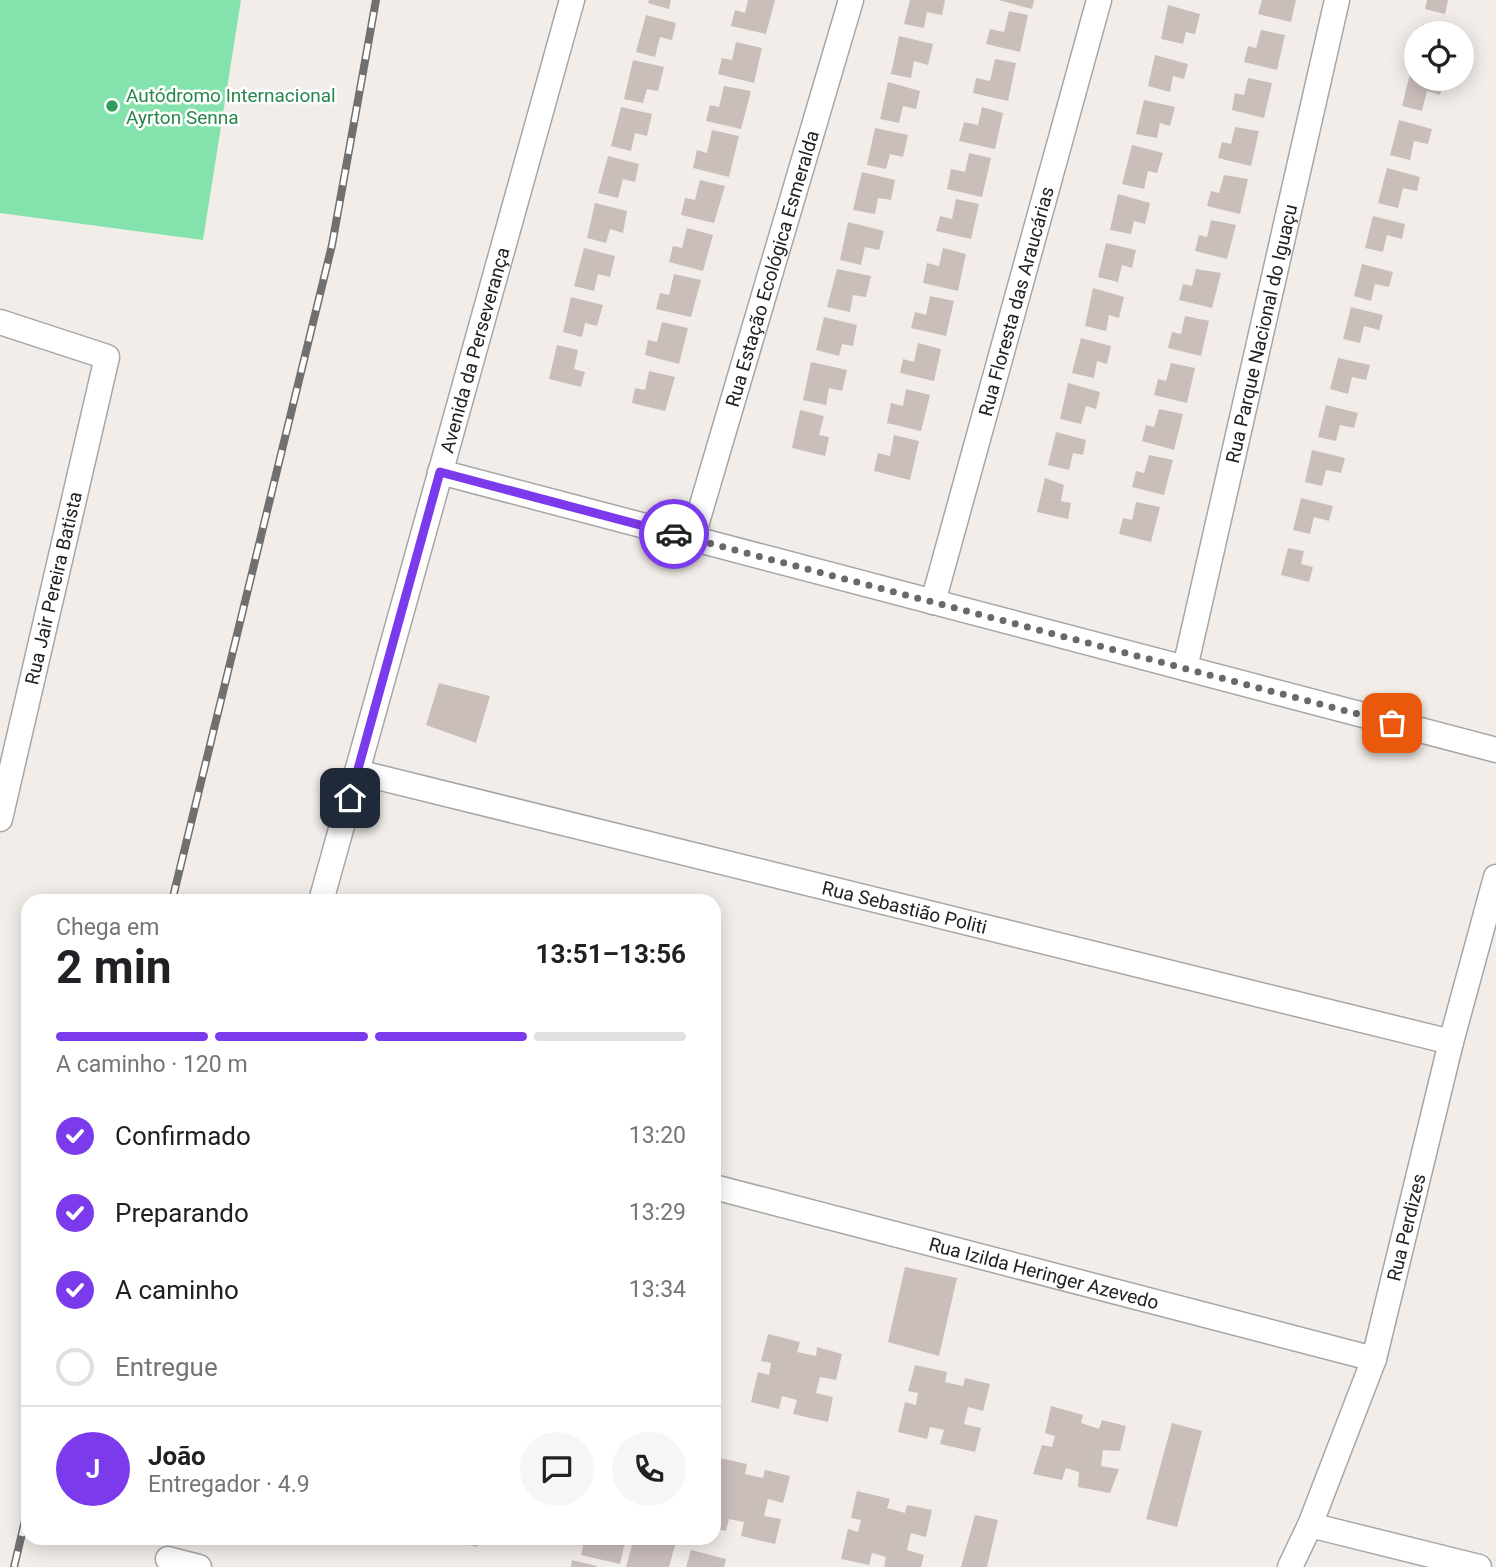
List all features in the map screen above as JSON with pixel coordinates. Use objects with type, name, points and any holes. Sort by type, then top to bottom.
[{"type":"street","name":"Avenida da Perseverança","points":[[323,894],[572,0]]},
{"type":"street","name":"Rua Estação Ecológica Esmeralda","points":[[692,539],[851,0]]},
{"type":"street","name":"Rua Floresta das Araucárias","points":[[933,602],[1099,0]]},
{"type":"street","name":"Rua Parque Nacional do Iguaçu","points":[[1185,668],[1337,0]]},
{"type":"street","name":"Rua Jair Pereira Batista","points":[[0,322],[107,357],[0,819]]},
{"type":"street","points":[[440,472],[1496,750]]},
{"type":"street","name":"Rua Sebastião Politi","points":[[357,772],[1451,1042]]},
{"type":"street","name":"Rua Perdizes","points":[[1290,1567],[1310,1525],[1374,1359],[1451,1042],[1492,914],[1496,877]]},
{"type":"street","name":"Rua Izilda Heringer Azevedo","points":[[721,1189],[1374,1359]]},
{"type":"street","points":[[1310,1525],[1479,1567]]},
{"type":"street","points":[[169,1555],[199,1567]]},
{"type":"green space","name":"Autódromo Internacional Ayrton Senna","points":[[0,0],[241,0],[203,240],[0,213]]},
{"type":"building","points":[[649,0],[671,0],[669,9],[648,3]]},
{"type":"building","points":[[748,0],[775,0],[766,34],[731,26],[735,10],[745,13]]},
{"type":"building","points":[[910,0],[945,0],[942,15],[927,12],[924,28],[904,24]]},
{"type":"building","points":[[998,0],[1034,0],[1032,9]]},
{"type":"building","points":[[1262,0],[1296,0],[1291,22],[1258,14]]},
{"type":"building","points":[[1427,0],[1448,0],[1445,14],[1425,9]]},
{"type":"building","points":[[1168,5],[1200,14],[1195,34],[1186,32],[1183,44],[1161,39]]},
{"type":"building","points":[[1009,11],[1028,15],[1020,52],[986,44],[990,29],[1004,32]]},
{"type":"building","points":[[646,15],[676,23],[672,40],[660,37],[655,57],[636,52]]},
{"type":"building","points":[[1261,30],[1285,35],[1277,70],[1244,62],[1248,46],[1256,48]]},
{"type":"building","points":[[899,36],[933,44],[928,65],[914,61],[911,78],[891,74]]},
{"type":"building","points":[[736,42],[762,48],[754,83],[718,74],[722,58],[732,60]]},
{"type":"building","points":[[1155,55],[1188,64],[1184,79],[1173,76],[1170,92],[1148,86]]},
{"type":"building","points":[[995,59],[1016,63],[1008,101],[973,93],[976,78],[990,81]]},
{"type":"building","points":[[633,60],[664,67],[658,91],[647,89],[643,103],[624,99]]},
{"type":"building","points":[[1248,78],[1272,83],[1264,118],[1232,110],[1235,93],[1244,95]]},
{"type":"building","points":[[888,82],[920,91],[916,109],[903,106],[899,123],[880,119]]},
{"type":"building","points":[[724,86],[751,91],[741,129],[706,121],[710,105],[719,107]]},
{"type":"building","points":[[1406,91],[1427,91],[1422,111],[1402,106]]},
{"type":"building","points":[[1144,100],[1175,107],[1170,126],[1160,123],[1157,138],[1136,134]]},
{"type":"building","points":[[621,107],[652,114],[647,136],[635,133],[631,151],[611,146]]},
{"type":"building","points":[[982,107],[1003,113],[995,149],[959,141],[964,122],[978,125]]},
{"type":"building","points":[[1399,120],[1432,129],[1428,144],[1414,141],[1410,160],[1390,155]]},
{"type":"building","points":[[1235,127],[1259,131],[1251,166],[1218,158],[1222,142],[1231,144]]},
{"type":"building","points":[[875,128],[908,135],[903,157],[890,154],[886,169],[867,165]]},
{"type":"building","points":[[712,130],[739,136],[729,177],[693,168],[697,150],[707,153]]},
{"type":"building","points":[[1132,145],[1163,153],[1157,173],[1148,171],[1144,189],[1122,184]]},
{"type":"building","points":[[969,153],[991,158],[982,197],[947,189],[951,169],[965,172]]},
{"type":"building","points":[[608,156],[639,164],[635,182],[623,179],[618,198],[598,193]]},
{"type":"building","points":[[1387,168],[1420,177],[1417,191],[1403,188],[1398,208],[1378,203]]},
{"type":"building","points":[[862,172],[895,180],[891,200],[878,198],[875,214],[853,210]]},
{"type":"building","points":[[1224,175],[1248,179],[1240,214],[1207,206],[1211,191],[1219,193]]},
{"type":"building","points":[[700,180],[725,186],[714,223],[681,215],[685,198],[695,200]]},
{"type":"building","points":[[1118,194],[1150,203],[1145,224],[1134,221],[1131,234],[1110,230]]},
{"type":"building","points":[[956,199],[979,204],[971,239],[936,231],[940,216],[952,219]]},
{"type":"building","points":[[595,203],[627,211],[623,233],[610,229],[606,243],[587,238]]},
{"type":"building","points":[[1373,216],[1405,224],[1402,239],[1387,235],[1383,252],[1365,248]]},
{"type":"building","points":[[1211,220],[1236,225],[1227,259],[1195,251],[1199,235],[1207,237]]},
{"type":"building","points":[[848,222],[884,231],[879,250],[865,247],[861,265],[840,260]]},
{"type":"building","points":[[687,228],[713,235],[703,271],[669,262],[673,246],[682,248]]},
{"type":"building","points":[[1106,243],[1136,250],[1132,268],[1122,265],[1118,282],[1098,277]]},
{"type":"building","points":[[584,248],[615,256],[610,277],[598,274],[594,291],[574,286]]},
{"type":"building","points":[[943,248],[966,254],[958,291],[923,283],[927,263],[939,266]]},
{"type":"building","points":[[1362,264],[1393,272],[1389,287],[1375,284],[1371,301],[1354,296]]},
{"type":"building","points":[[837,269],[871,276],[866,297],[853,295],[850,312],[827,307]]},
{"type":"building","points":[[1196,269],[1221,273],[1212,308],[1179,300],[1183,284],[1192,286]]},
{"type":"building","points":[[674,274],[701,280],[691,317],[656,309],[660,293],[669,295]]},
{"type":"building","points":[[1093,288],[1124,297],[1119,318],[1109,315],[1106,331],[1085,326]]},
{"type":"building","points":[[930,296],[954,301],[946,336],[911,328],[915,312],[926,315]]},
{"type":"building","points":[[571,297],[603,305],[597,326],[585,323],[582,337],[563,332]]},
{"type":"building","points":[[1351,307],[1383,315],[1379,330],[1364,326],[1360,343],[1343,339]]},
{"type":"building","points":[[1185,316],[1209,321],[1201,356],[1168,348],[1172,332],[1181,334]]},
{"type":"building","points":[[824,317],[857,325],[853,346],[842,344],[839,356],[816,350]]},
{"type":"building","points":[[662,322],[688,328],[679,364],[645,355],[648,340],[657,342]]},
{"type":"building","points":[[1081,338],[1111,346],[1107,364],[1097,361],[1094,378],[1072,373]]},
{"type":"building","points":[[918,343],[941,349],[934,381],[900,373],[903,359],[914,362]]},
{"type":"building","points":[[557,345],[578,350],[574,369],[585,372],[581,387],[549,379]]},
{"type":"building","points":[[1338,358],[1370,365],[1366,380],[1352,377],[1348,394],[1330,389]]},
{"type":"building","points":[[811,362],[847,370],[842,391],[829,388],[826,405],[803,400]]},
{"type":"building","points":[[1171,363],[1195,368],[1187,403],[1154,395],[1158,379],[1166,381]]},
{"type":"building","points":[[649,371],[675,377],[665,411],[632,403],[635,388],[645,390]]},
{"type":"building","points":[[1068,383],[1100,392],[1096,409],[1086,406],[1081,424],[1060,419]]},
{"type":"building","points":[[906,389],[930,395],[921,431],[887,423],[891,403],[903,406]]},
{"type":"building","points":[[1326,405],[1358,413],[1354,428],[1340,425],[1336,441],[1318,437]]},
{"type":"building","points":[[1159,409],[1183,414],[1174,450],[1142,441],[1146,425],[1154,427]]},
{"type":"building","points":[[800,410],[824,416],[819,435],[829,437],[825,456],[792,448]]},
{"type":"building","points":[[1056,432],[1086,440],[1083,455],[1073,453],[1069,470],[1048,465]]},
{"type":"building","points":[[894,435],[919,441],[910,480],[874,471],[878,453],[890,456]]},
{"type":"building","points":[[1312,450],[1345,458],[1341,473],[1326,470],[1322,486],[1305,482]]},
{"type":"building","points":[[1149,455],[1173,460],[1164,495],[1132,487],[1136,471],[1144,473]]},
{"type":"building","points":[[1045,478],[1064,485],[1061,501],[1071,503],[1068,519],[1037,512]]},
{"type":"building","points":[[1301,498],[1333,506],[1329,521],[1314,517],[1310,534],[1293,530]]},
{"type":"building","points":[[1136,502],[1160,507],[1151,542],[1119,534],[1123,518],[1132,520]]},
{"type":"building","points":[[1288,548],[1304,551],[1301,564],[1313,567],[1309,582],[1281,575]]},
{"type":"building","points":[[439,683],[490,696],[476,743],[426,725]]},
{"type":"building","points":[[905,1267],[957,1278],[939,1356],[888,1342]]},
{"type":"building","points":[[768,1334],[800,1342],[797,1352],[816,1356],[817,1347],[842,1354],[836,1380],[820,1377],[816,1393],[833,1397],[828,1422],[793,1414],[797,1400],[782,1396],[779,1409],[751,1402],[758,1372],[769,1375],[771,1363],[761,1361]]},
{"type":"building","points":[[915,1365],[947,1372],[945,1382],[963,1386],[965,1378],[990,1384],[983,1411],[968,1407],[964,1424],[981,1428],[975,1452],[940,1444],[944,1430],[930,1427],[927,1439],[898,1432],[905,1402],[916,1405],[918,1393],[908,1391]]},
{"type":"building","points":[[1051,1406],[1083,1415],[1081,1423],[1099,1429],[1102,1420],[1126,1426],[1120,1451],[1103,1450],[1101,1466],[1119,1469],[1110,1493],[1078,1487],[1079,1472],[1066,1468],[1062,1480],[1033,1474],[1042,1445],[1052,1447],[1055,1436],[1045,1433]]},
{"type":"building","points":[[1172,1423],[1202,1431],[1177,1527],[1146,1519]]},
{"type":"building","points":[[721,1458],[747,1464],[745,1474],[763,1478],[765,1470],[790,1476],[783,1503],[768,1499],[764,1516],[781,1519],[775,1544],[741,1536],[744,1522],[729,1519],[726,1531],[721,1530]]},
{"type":"building","points":[[857,1491],[890,1499],[887,1508],[905,1513],[907,1505],[932,1510],[926,1537],[911,1533],[907,1550],[924,1555],[921,1567],[884,1567],[886,1557],[872,1553],[869,1565],[841,1559],[848,1529],[858,1532],[861,1520],[851,1518]]},
{"type":"building","points":[[975,1515],[998,1520],[987,1567],[961,1567]]},
{"type":"building","points":[[583,1545],[624,1545],[620,1564],[581,1555]]},
{"type":"building","points":[[632,1545],[675,1545],[669,1567],[626,1567]]},
{"type":"building","points":[[691,1550],[726,1559],[724,1567],[686,1567]]},
{"type":"building","points":[[572,1560],[597,1566],[597,1567],[571,1567]]},
{"type":"railway","points":[[174,894],[332,245],[376,0]]},
{"type":"railway","points":[[14,1567],[21,1538]]},
{"type":"way so far","points":[[674,534],[1392,723]]},
{"type":"place","name":"Autódromo Internacional Ayrton Senna","points":[[112,106]]},
{"type":"route","points":[[350,798],[440,472],[674,534]]}]
